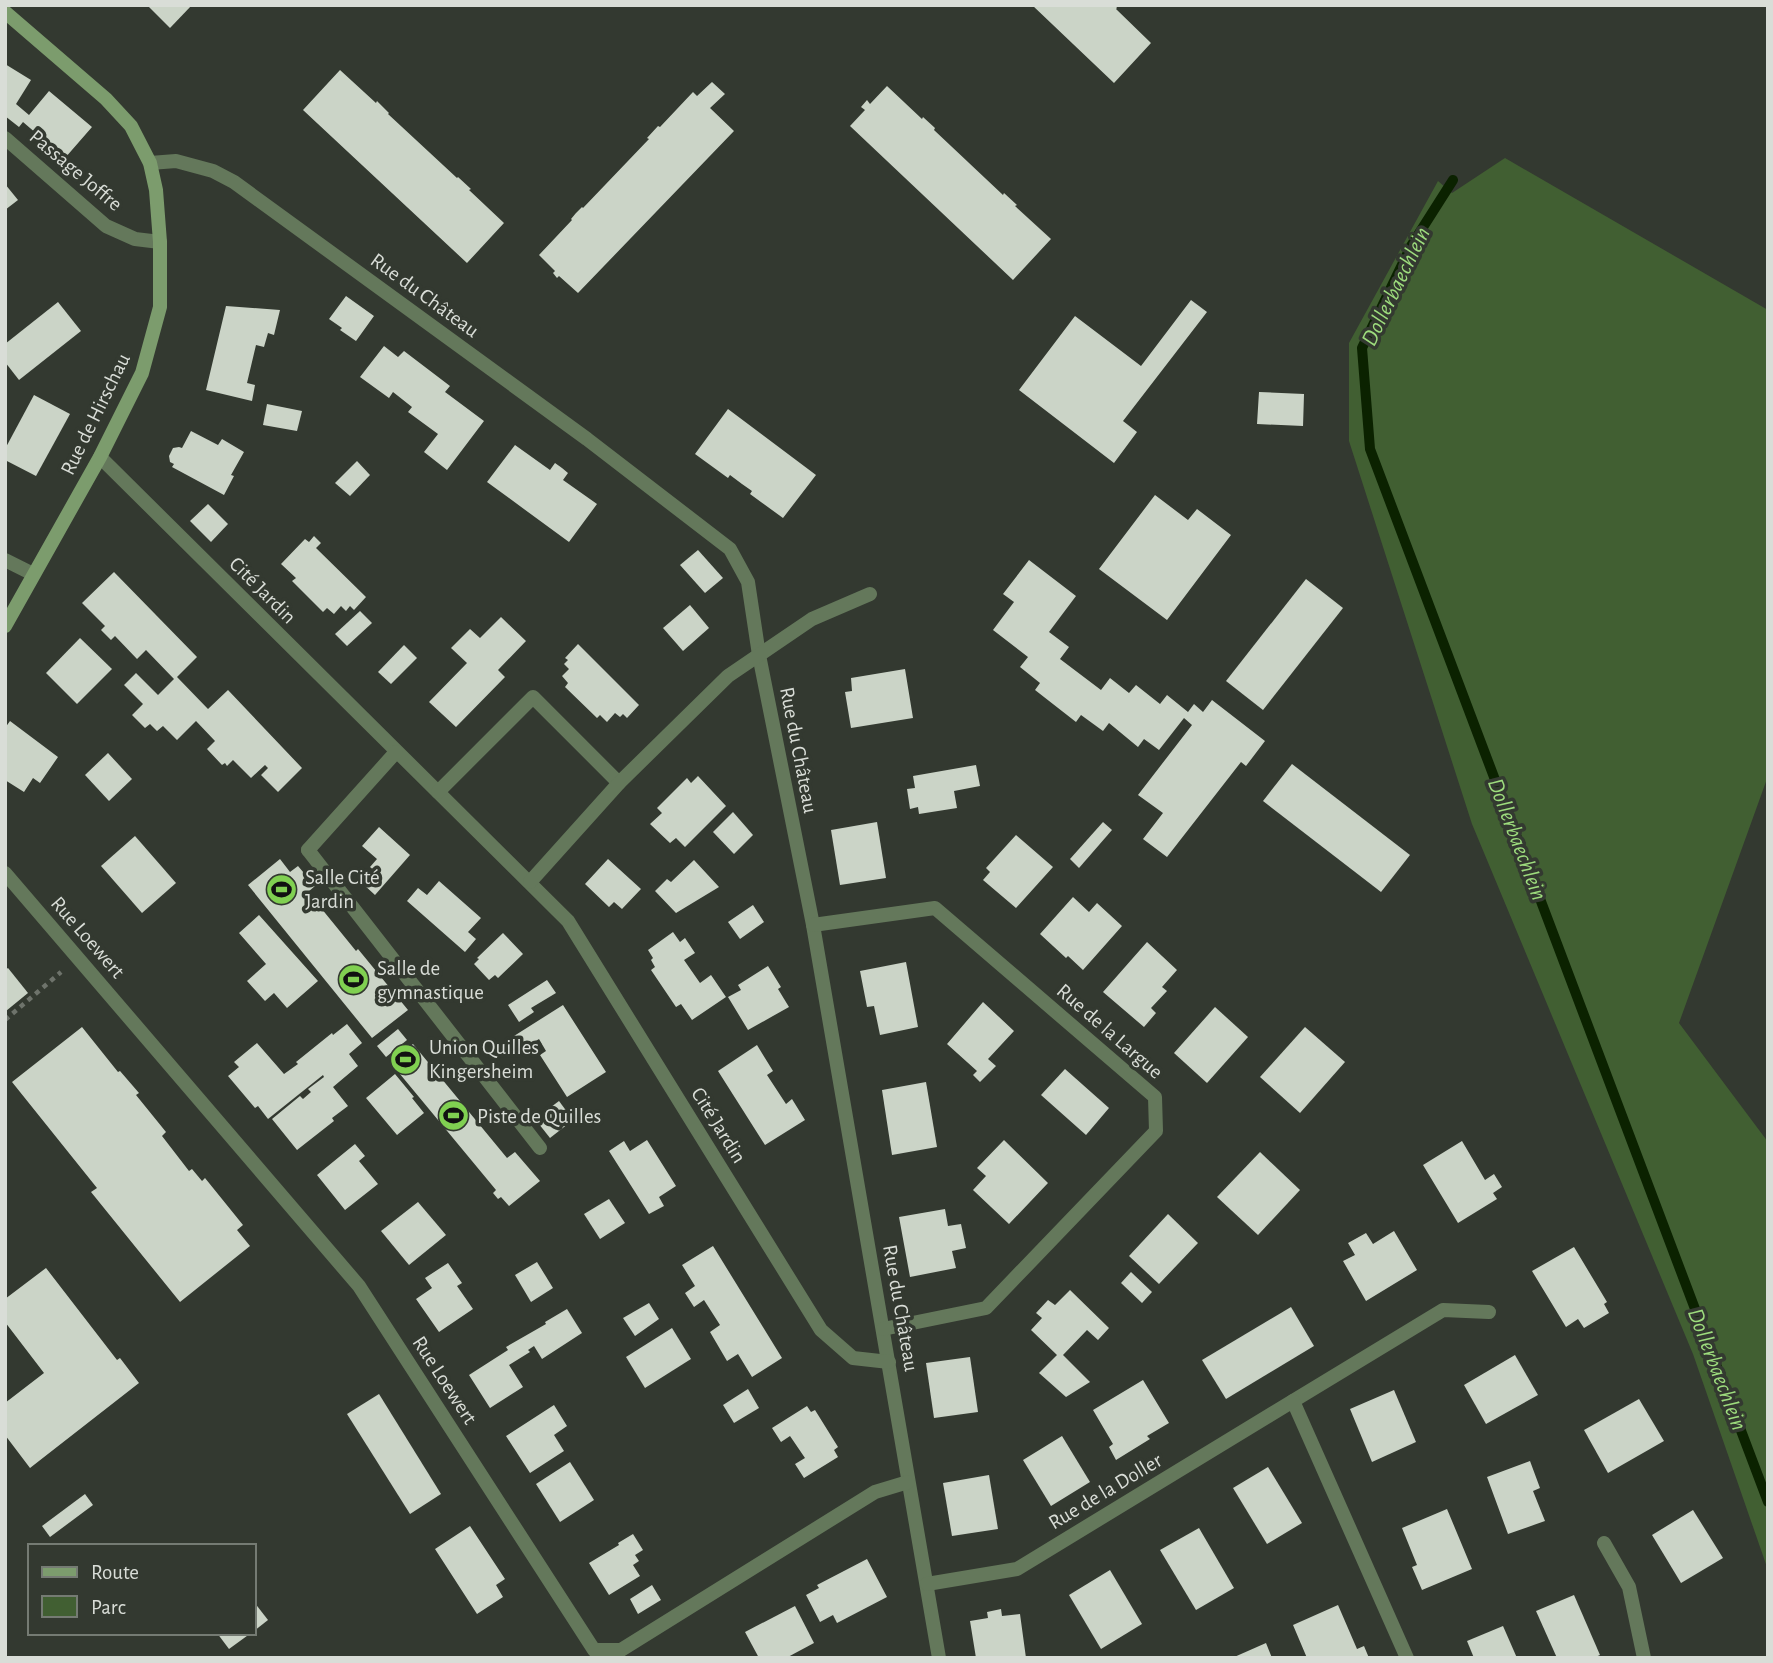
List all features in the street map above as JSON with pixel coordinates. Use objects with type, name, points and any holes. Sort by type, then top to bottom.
[{"type":"main road","name":"Rue de Hirschau","points":[[5,12],[106,99],[131,126],[150,163],[156,190],[160,242],[160,307],[142,373],[100,457],[5,626]]},
{"type":"street","name":"Passage Joffre","points":[[5,138],[106,226],[135,239],[160,242]]},
{"type":"street","name":"Rue du Château","points":[[150,163],[176,160],[213,171],[234,181],[587,439],[730,549],[748,582],[759,655],[813,925],[939,1658]]},
{"type":"street","name":"Cité Jardin","points":[[100,457],[568,921],[821,1330],[853,1359],[889,1362]]},
{"type":"street","points":[[5,560],[33,574]]},
{"type":"street","points":[[530,882],[619,783],[729,676],[812,620],[870,594]]},
{"type":"street","points":[[438,792],[533,697],[619,783]]},
{"type":"street","points":[[397,752],[308,850],[540,1148]]},
{"type":"street","name":"Rue Loewert","points":[[5,873],[359,1286],[593,1650],[621,1650],[875,1492],[908,1482]]},
{"type":"street","name":"Rue de la Largue","points":[[813,925],[935,908],[1155,1097],[1157,1131],[986,1308],[883,1329]]},
{"type":"street","name":"Rue de la Doller","points":[[927,1584],[1017,1569],[1443,1310],[1489,1312]]},
{"type":"street","points":[[1293,1401],[1407,1658]]},
{"type":"street","points":[[1604,1543],[1629,1587],[1644,1658]]},
{"type":"path","points":[[5,1020],[78,958]]},
{"type":"green space","points":[[1505,158],[1768,310],[1768,776],[1679,1023],[1768,1142],[1768,1570],[1693,1354],[1472,824],[1349,441],[1349,343],[1438,181],[1452,193]]},
{"type":"building","points":[[147,5],[192,5],[170,28]]},
{"type":"building","points":[[1032,5],[1115,5],[1151,43],[1114,83]]},
{"type":"building","points":[[5,64],[31,80],[16,104],[29,115],[49,91],[92,127],[65,158],[23,122],[19,127],[5,116]]},
{"type":"building","points":[[340,70],[376,103],[377,101],[504,223],[467,263],[303,110]]},
{"type":"building","points":[[712,82],[725,94],[710,108],[734,131],[578,293],[559,276],[557,278],[553,273],[555,271],[539,255],[649,139],[647,138],[658,126],[660,127],[693,92],[697,96]]},
{"type":"building","points":[[887,86],[1051,239],[1013,280],[850,126],[865,110],[861,107],[867,100],[870,104]]},
{"type":"building","points":[[5,184],[18,200],[5,210]]},
{"type":"building","points":[[346,296],[374,316],[356,341],[329,319]]},
{"type":"building","points":[[1191,300],[1207,312],[1123,421],[1137,432],[1114,463],[1019,390],[1075,316],[1141,366]]},
{"type":"building","points":[[58,302],[81,331],[19,380],[5,362],[5,344]]},
{"type":"building","points":[[226,306],[280,310],[274,335],[268,333],[264,347],[256,345],[247,383],[255,385],[252,401],[206,390]]},
{"type":"building","points":[[384,346],[398,357],[404,351],[450,386],[445,392],[484,421],[447,470],[424,452],[438,434],[408,412],[412,407],[393,392],[389,398],[360,377]]},
{"type":"building","points":[[1259,392],[1304,394],[1303,426],[1257,424]]},
{"type":"building","points":[[34,395],[70,414],[36,476],[5,460],[5,449]]},
{"type":"building","points":[[267,404],[302,411],[297,431],[263,425]]},
{"type":"building","points":[[728,409],[816,475],[783,518],[750,494],[752,491],[730,475],[728,478],[695,454]]},
{"type":"building","points":[[191,431],[218,445],[222,439],[244,452],[224,495],[172,467],[174,464],[170,462],[169,456],[173,448],[182,448]]},
{"type":"building","points":[[515,445],[550,470],[555,463],[562,468],[568,473],[563,480],[597,504],[569,542],[487,482]]},
{"type":"building","points":[[357,461],[370,475],[350,496],[335,483]]},
{"type":"building","points":[[1155,495],[1188,520],[1197,509],[1231,535],[1167,620],[1099,569]]},
{"type":"building","points":[[208,504],[228,524],[211,542],[190,521]]},
{"type":"building","points":[[314,536],[321,543],[316,548],[366,597],[354,610],[350,606],[346,611],[341,606],[334,614],[327,608],[323,612],[292,581],[296,578],[281,564],[305,539],[309,542]]},
{"type":"building","points":[[698,550],[723,578],[705,593],[680,565]]},
{"type":"building","points":[[1029,560],[1076,596],[1049,632],[1069,647],[1060,659],[1101,690],[1110,678],[1129,693],[1136,685],[1160,704],[1167,695],[1188,712],[1194,704],[1203,712],[1212,700],[1265,741],[1246,766],[1241,762],[1167,857],[1143,839],[1163,813],[1138,795],[1192,725],[1184,718],[1159,750],[1144,739],[1138,747],[1109,723],[1103,731],[1081,715],[1076,722],[1035,690],[1040,683],[1020,667],[1028,657],[993,630],[1014,602],[1003,594]]},
{"type":"building","points":[[114,572],[197,657],[177,677],[208,709],[228,690],[302,768],[278,792],[261,775],[268,768],[265,765],[251,778],[233,760],[227,766],[225,763],[222,765],[207,749],[215,741],[196,721],[177,740],[163,726],[157,731],[150,724],[145,728],[132,715],[143,704],[124,685],[136,673],[158,695],[174,679],[146,650],[137,659],[115,636],[111,640],[101,630],[105,626],[82,603]]},
{"type":"building","points":[[1306,579],[1343,608],[1263,710],[1226,681]]},
{"type":"building","points":[[690,605],[709,628],[683,651],[663,628]]},
{"type":"building","points":[[360,611],[372,623],[347,646],[335,634]]},
{"type":"building","points":[[501,617],[526,641],[498,670],[505,677],[456,727],[429,702],[467,663],[451,648],[470,629],[480,638]]},
{"type":"building","points":[[80,638],[112,669],[77,704],[46,673]]},
{"type":"building","points":[[578,644],[639,705],[627,718],[623,714],[620,717],[615,713],[607,722],[600,715],[597,718],[565,687],[568,683],[562,676],[569,669],[564,664],[568,660],[565,658]]},
{"type":"building","points":[[404,645],[417,658],[391,684],[378,672]]},
{"type":"building","points":[[905,669],[913,718],[851,728],[845,692],[852,691],[851,678]]},
{"type":"building","points":[[10,721],[58,757],[40,783],[33,778],[24,792],[5,780],[5,728]]},
{"type":"building","points":[[108,753],[132,779],[109,801],[85,775]]},
{"type":"building","points":[[1292,764],[1410,855],[1381,892],[1263,801]]},
{"type":"building","points":[[976,765],[980,786],[954,791],[957,808],[919,814],[918,807],[910,809],[907,789],[915,788],[913,776]]},
{"type":"building","points":[[698,776],[726,806],[685,847],[676,838],[670,843],[650,824],[662,813],[657,808],[687,778],[691,783]]},
{"type":"building","points":[[733,812],[753,835],[734,854],[713,832]]},
{"type":"building","points":[[877,822],[886,878],[840,885],[831,830]]},
{"type":"building","points":[[1103,822],[1112,830],[1079,868],[1070,859]]},
{"type":"building","points":[[379,827],[410,855],[375,895],[363,884],[375,871],[370,867],[377,859],[362,846]]},
{"type":"building","points":[[1016,835],[1053,867],[1016,908],[983,880],[990,872],[986,868]]},
{"type":"building","points":[[135,836],[176,883],[142,913],[101,866]]},
{"type":"building","name":"Salle de gymnastique","points":[[280,859],[290,872],[298,866],[315,886],[308,892],[408,1010],[372,1038],[248,885]]},
{"type":"building","points":[[608,859],[641,889],[622,909],[614,902],[609,907],[585,884]]},
{"type":"building","points":[[694,860],[719,887],[676,913],[655,891],[667,879],[671,882]]},
{"type":"building","points":[[439,881],[481,918],[468,932],[476,939],[465,952],[407,901],[418,888],[427,895]]},
{"type":"building","points":[[1073,897],[1089,912],[1097,903],[1122,926],[1083,970],[1040,934]]},
{"type":"building","points":[[753,905],[764,922],[740,939],[728,922]]},
{"type":"building","points":[[259,915],[318,981],[287,1008],[274,993],[265,1001],[247,981],[266,964],[239,933]]},
{"type":"building","points":[[673,932],[680,942],[685,938],[695,953],[684,960],[700,983],[711,975],[726,997],[692,1020],[681,1004],[676,1007],[651,970],[655,967],[648,950]]},
{"type":"building","points":[[503,933],[523,954],[498,978],[495,975],[489,980],[474,964]]},
{"type":"building","points":[[1147,942],[1177,970],[1162,987],[1167,991],[1151,1008],[1156,1013],[1144,1027],[1103,992]]},
{"type":"building","points":[[906,962],[918,1027],[880,1035],[874,1006],[867,1007],[860,971]]},
{"type":"building","points":[[768,966],[789,1007],[748,1030],[728,997],[741,990],[738,985]]},
{"type":"building","points":[[8,968],[28,993],[6,1011],[5,970]]},
{"type":"building","points":[[547,980],[556,993],[531,1008],[534,1012],[519,1022],[508,1005]]},
{"type":"building","points":[[983,1002],[1014,1031],[988,1059],[996,1066],[980,1082],[973,1075],[977,1071],[947,1044]]},
{"type":"building","points":[[563,1005],[606,1072],[567,1097],[540,1055],[546,1051],[539,1039],[523,1049],[514,1036]]},
{"type":"building","points":[[1215,1007],[1248,1037],[1207,1083],[1174,1053]]},
{"type":"building","points":[[347,1024],[362,1043],[349,1054],[358,1066],[333,1087],[348,1106],[332,1118],[334,1121],[297,1150],[272,1119],[300,1096],[303,1099],[311,1092],[308,1089],[324,1077],[323,1075],[268,1119],[228,1076],[239,1067],[234,1062],[257,1043],[284,1074],[332,1033],[333,1035]]},
{"type":"building","points":[[82,1027],[118,1072],[120,1071],[139,1093],[136,1095],[166,1132],[162,1136],[189,1171],[192,1169],[202,1181],[205,1178],[243,1225],[237,1230],[250,1246],[180,1302],[91,1192],[97,1188],[12,1082]]},
{"type":"building","points":[[1305,1027],[1345,1062],[1300,1113],[1260,1077]]},
{"type":"building","points":[[398,1029],[407,1040],[386,1057],[377,1046]]},
{"type":"building","name":"Piste de Quilles","points":[[413,1044],[507,1158],[515,1152],[540,1181],[509,1206],[493,1193],[496,1190],[390,1062]]},
{"type":"building","points":[[757,1045],[773,1071],[767,1075],[786,1104],[792,1099],[805,1120],[765,1145],[718,1071]]},
{"type":"building","points":[[1065,1069],[1109,1108],[1086,1135],[1041,1095]]},
{"type":"building","points":[[395,1074],[424,1113],[397,1135],[366,1098]]},
{"type":"building","points":[[926,1082],[937,1147],[892,1155],[882,1090]]},
{"type":"building","points":[[559,1101],[573,1120],[550,1138],[535,1119]]},
{"type":"building","points":[[647,1140],[676,1186],[659,1197],[664,1206],[649,1214],[609,1151],[624,1141],[630,1151]]},
{"type":"building","points":[[1004,1140],[1048,1183],[1009,1224],[973,1190],[986,1176],[977,1168]]},
{"type":"building","points":[[1462,1141],[1485,1180],[1494,1174],[1502,1187],[1493,1193],[1497,1199],[1458,1223],[1423,1165]]},
{"type":"building","points":[[355,1144],[365,1156],[359,1161],[378,1184],[345,1210],[317,1175]]},
{"type":"building","points":[[1260,1152],[1300,1190],[1258,1235],[1217,1197]]},
{"type":"building","points":[[609,1199],[625,1223],[600,1239],[584,1214]]},
{"type":"building","points":[[418,1202],[446,1235],[409,1265],[381,1231]]},
{"type":"building","points":[[945,1209],[948,1226],[961,1224],[966,1248],[952,1251],[956,1268],[910,1277],[899,1217]]},
{"type":"building","points":[[1168,1214],[1198,1243],[1159,1284],[1129,1256]]},
{"type":"building","points":[[1394,1231],[1417,1270],[1366,1301],[1343,1261],[1355,1255],[1348,1243],[1366,1233],[1373,1244]]},
{"type":"building","points":[[713,1246],[782,1358],[752,1377],[738,1354],[727,1361],[710,1332],[720,1325],[704,1300],[694,1307],[685,1293],[695,1286],[682,1265]]},
{"type":"building","points":[[1574,1247],[1607,1302],[1604,1304],[1609,1313],[1584,1328],[1578,1319],[1566,1327],[1532,1271]]},
{"type":"building","points":[[537,1262],[553,1288],[531,1302],[515,1275]]},
{"type":"building","points":[[448,1263],[462,1283],[457,1286],[473,1309],[439,1332],[416,1299],[432,1288],[425,1278]]},
{"type":"building","points":[[46,1268],[117,1360],[120,1358],[139,1383],[30,1468],[5,1435],[5,1403],[44,1373],[5,1322],[5,1299]]},
{"type":"building","points":[[1131,1272],[1152,1292],[1142,1303],[1121,1283]]},
{"type":"building","points":[[1070,1290],[1109,1328],[1098,1340],[1087,1330],[1063,1355],[1090,1382],[1066,1397],[1039,1373],[1057,1355],[1031,1330],[1042,1318],[1036,1313],[1048,1300],[1055,1305]]},
{"type":"building","points":[[649,1303],[659,1319],[635,1336],[623,1318]]},
{"type":"building","points":[[1291,1307],[1314,1346],[1226,1399],[1202,1360]]},
{"type":"building","points":[[567,1309],[582,1333],[542,1359],[534,1346],[528,1350],[530,1352],[509,1365],[523,1387],[490,1408],[469,1375],[508,1350],[506,1347]]},
{"type":"building","points":[[672,1328],[691,1359],[645,1388],[626,1357]]},
{"type":"building","points":[[1515,1355],[1538,1395],[1486,1424],[1464,1385]]},
{"type":"building","points":[[970,1357],[978,1412],[934,1418],[926,1363]]},
{"type":"building","points":[[1143,1380],[1169,1423],[1147,1436],[1150,1439],[1116,1460],[1109,1447],[1113,1444],[1093,1410]]},
{"type":"building","points":[[748,1389],[759,1408],[734,1423],[723,1405]]},
{"type":"building","points":[[1394,1390],[1416,1442],[1372,1462],[1350,1409]]},
{"type":"building","points":[[379,1394],[441,1494],[410,1514],[347,1414]]},
{"type":"building","points":[[1639,1399],[1664,1441],[1608,1473],[1584,1430]]},
{"type":"building","points":[[554,1405],[567,1426],[554,1435],[564,1451],[530,1473],[506,1436]]},
{"type":"building","points":[[807,1406],[811,1412],[815,1410],[838,1447],[834,1450],[838,1457],[804,1478],[795,1464],[805,1458],[790,1436],[781,1442],[772,1428]]},
{"type":"building","points":[[1062,1436],[1090,1482],[1051,1506],[1023,1460]]},
{"type":"building","points":[[1530,1461],[1540,1488],[1533,1491],[1545,1521],[1508,1534],[1487,1477]]},
{"type":"building","points":[[570,1462],[594,1500],[560,1522],[536,1484]]},
{"type":"building","points":[[1268,1467],[1302,1523],[1267,1544],[1233,1488]]},
{"type":"building","points":[[989,1475],[998,1529],[952,1536],[943,1483]]},
{"type":"building","points":[[85,1494],[93,1505],[50,1537],[42,1526]]},
{"type":"building","points":[[1447,1509],[1472,1569],[1422,1590],[1412,1567],[1417,1565],[1402,1528]]},
{"type":"building","points":[[1693,1510],[1723,1558],[1681,1583],[1652,1535]]},
{"type":"building","points":[[470,1526],[505,1579],[496,1585],[503,1597],[477,1614],[435,1549]]},
{"type":"building","points":[[1199,1528],[1234,1588],[1196,1610],[1160,1550]]},
{"type":"building","points":[[633,1534],[643,1550],[635,1555],[639,1561],[633,1565],[640,1576],[609,1595],[589,1563]]},
{"type":"building","points":[[867,1559],[887,1597],[837,1623],[833,1615],[820,1622],[806,1595],[819,1588],[817,1585]]},
{"type":"building","points":[[1110,1570],[1142,1624],[1101,1649],[1069,1595]]},
{"type":"building","points":[[652,1585],[661,1600],[638,1614],[630,1599]]},
{"type":"building","points":[[1574,1595],[1600,1655],[1593,1658],[1557,1658],[1536,1611]]},
{"type":"building","points":[[256,1605],[268,1620],[256,1629]]},
{"type":"building","points":[[1338,1605],[1357,1649],[1364,1646],[1369,1658],[1307,1658],[1293,1625]]},
{"type":"building","points":[[795,1606],[814,1643],[786,1658],[759,1658],[745,1632]]},
{"type":"building","points":[[1001,1609],[1002,1616],[1020,1614],[1026,1658],[976,1658],[970,1621],[988,1618],[987,1612]]},
{"type":"building","points":[[1503,1626],[1517,1658],[1474,1658],[1467,1641]]},
{"type":"building","points":[[218,1635],[248,1635],[229,1649]]},
{"type":"building","points":[[1266,1643],[1272,1658],[1232,1658]]},
{"type":"waterway","name":"Dollerbaechlein","points":[[1453,180],[1411,246],[1362,348],[1370,449],[1768,1502]]},
{"type":"place","name":"Salle Cité Jardin","points":[[282,889]]},
{"type":"place","name":"Salle de gymnastique","points":[[354,980]]},
{"type":"place","name":"Union Quilles Kingersheim","points":[[406,1059]]},
{"type":"place","name":"Piste de Quilles","points":[[454,1116]]}]
